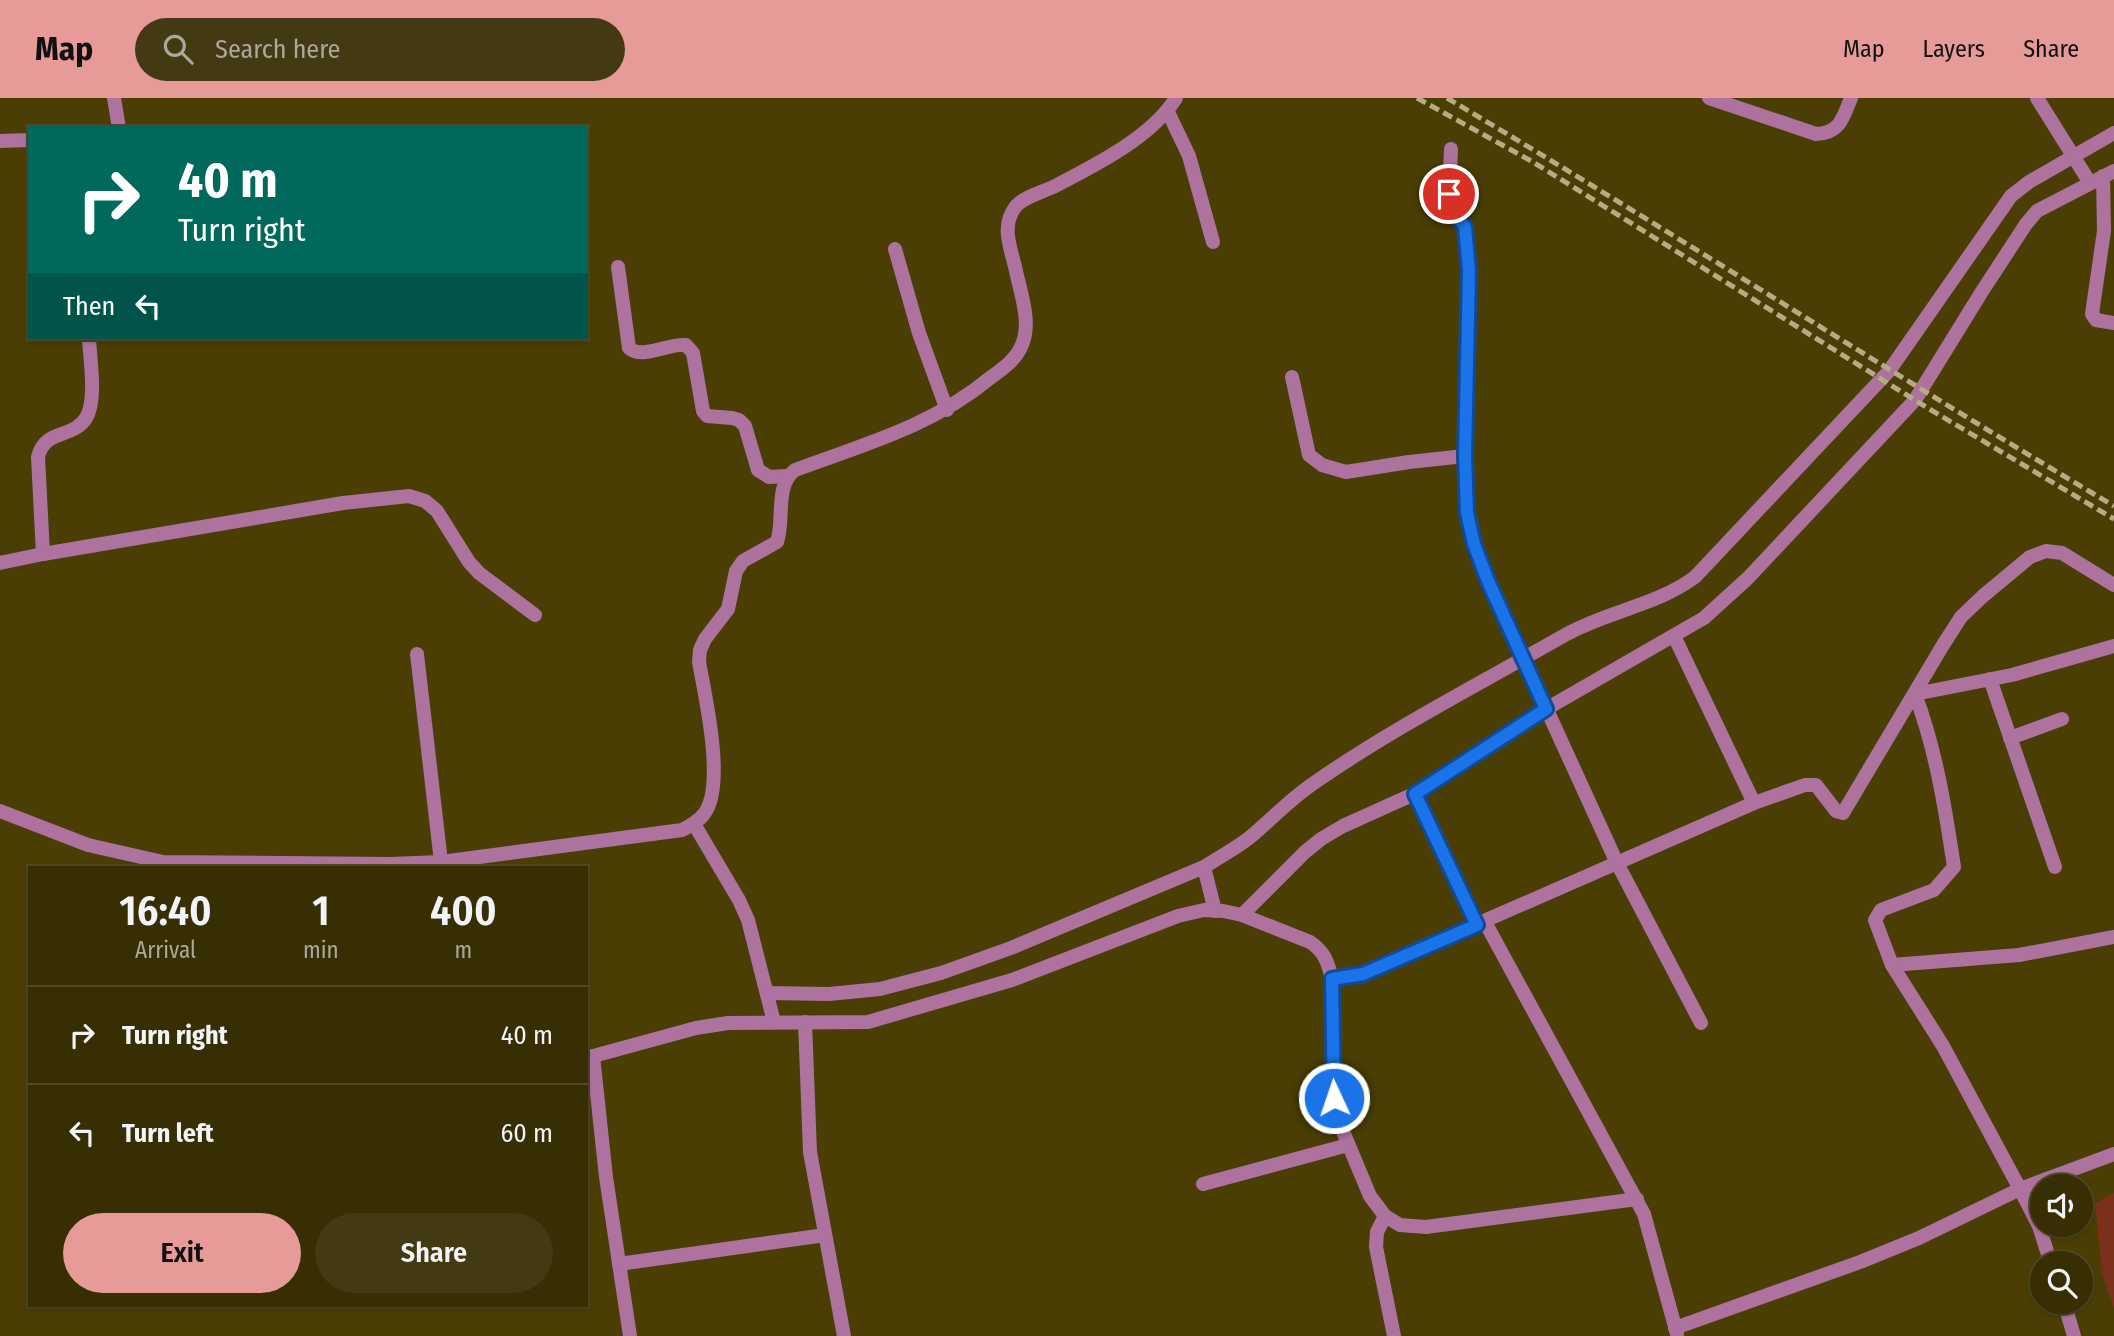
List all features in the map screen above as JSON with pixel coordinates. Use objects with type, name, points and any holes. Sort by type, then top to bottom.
[{"type":"street","points":[[114,98],[117,126]]},
{"type":"street","points":[[0,811],[88,845],[163,862],[487,862],[682,830],[694,824],[704,815],[711,795],[714,745],[699,662],[700,650],[728,609],[736,571],[743,561],[777,542],[783,485],[787,476],[795,470],[913,427],[947,410],[1010,362],[1021,348],[1027,325],[1008,235],[1007,218],[1019,203],[1055,186],[1132,142],[1168,112],[1176,98]]},
{"type":"street","points":[[1709,98],[1816,134],[1828,134],[1836,128],[1852,98]]},
{"type":"street","points":[[2037,98],[2075,158],[2098,176],[2104,231],[2092,314],[2096,320],[2114,323]]},
{"type":"street","points":[[1168,112],[1189,156],[1213,242]]},
{"type":"street","points":[[767,993],[829,994],[880,989],[941,974],[1205,870],[1247,839],[1312,784],[1424,715],[1527,666],[1586,625],[1612,613],[1660,599],[1679,589],[1695,577],[1889,371],[2011,196],[2029,182],[2075,158],[2114,133]]},
{"type":"street","points":[[0,141],[28,140]]},
{"type":"street","points":[[1451,149],[1450,203],[1465,227],[1469,271],[1465,456],[1467,513],[1474,544],[1616,863],[1701,1023]]},
{"type":"street","points":[[1242,915],[1321,839],[1343,826],[1415,794],[1546,709],[1704,618],[1748,578],[1915,400],[2026,223],[2037,211],[2098,176]]},
{"type":"street","points":[[895,249],[919,333],[947,410]]},
{"type":"street","points":[[618,267],[629,348],[640,354],[675,344],[686,345],[693,353],[703,411],[707,416],[738,420],[745,426],[758,470],[769,477],[787,476]]},
{"type":"street","points":[[43,554],[38,457],[41,446],[53,437],[76,429],[86,420],[92,405],[89,340]]},
{"type":"street","points":[[1292,377],[1309,455],[1322,465],[1346,472],[1465,456]]},
{"type":"street","points":[[0,563],[343,503],[409,496],[425,501],[437,511],[469,562],[479,573],[535,614]]},
{"type":"street","points":[[1332,979],[1363,974],[1754,803],[1811,784],[1819,788],[1836,811],[1843,813],[1961,617],[1983,596],[2031,557],[2046,551],[2062,553],[2114,585]]},
{"type":"street","points":[[1674,636],[1754,803]]},
{"type":"street","points":[[1915,694],[2035,669],[2114,646]]},
{"type":"street","points":[[417,654],[440,862]]},
{"type":"street","points":[[1990,679],[2055,867]]},
{"type":"street","points":[[1915,694],[1928,727],[1941,778],[1954,867],[1934,890],[1877,914],[1875,920],[1892,965],[1943,1046],[2039,1226],[2047,1251]]},
{"type":"street","points":[[2010,738],[2062,719]]},
{"type":"street","points":[[1415,794],[1481,924],[1637,1199],[1644,1214],[1676,1332],[1860,1262],[1919,1238],[2020,1189],[2114,1154]]},
{"type":"street","points":[[694,824],[739,900],[754,941],[774,1022]]},
{"type":"street","points":[[1205,870],[1215,911]]},
{"type":"street","points":[[631,1336],[590,1057],[696,1028],[728,1023],[868,1022],[1013,980],[1178,916],[1204,910],[1242,915],[1310,942],[1321,949],[1327,959],[1332,979],[1334,1098],[1348,1145],[1370,1196],[1385,1216],[1400,1225],[1426,1227],[1637,1199]]},
{"type":"street","points":[[1892,965],[2019,955],[2114,937]]},
{"type":"street","points":[[804,1022],[810,1152],[844,1336]]},
{"type":"street","points":[[1203,1184],[1348,1145]]},
{"type":"street","points":[[1385,1216],[1377,1232],[1376,1247],[1394,1336]]},
{"type":"street","points":[[620,1264],[825,1235]]},
{"type":"street","points":[[2068,1314],[2074,1336]]},
{"type":"shaded area","points":[[2114,1193],[2114,1308],[2102,1274],[2095,1203]]},
{"type":"railway","points":[[1417,98],[1533,162],[1926,407],[2114,519]]},
{"type":"railway","points":[[1447,98],[2114,506]]},
{"type":"route","points":[[1334,1098],[1332,979],[1363,974],[1477,925],[1415,794],[1546,709],[1488,581],[1474,544],[1467,513],[1465,456],[1469,271],[1465,227],[1453,211],[1449,194]]}]
